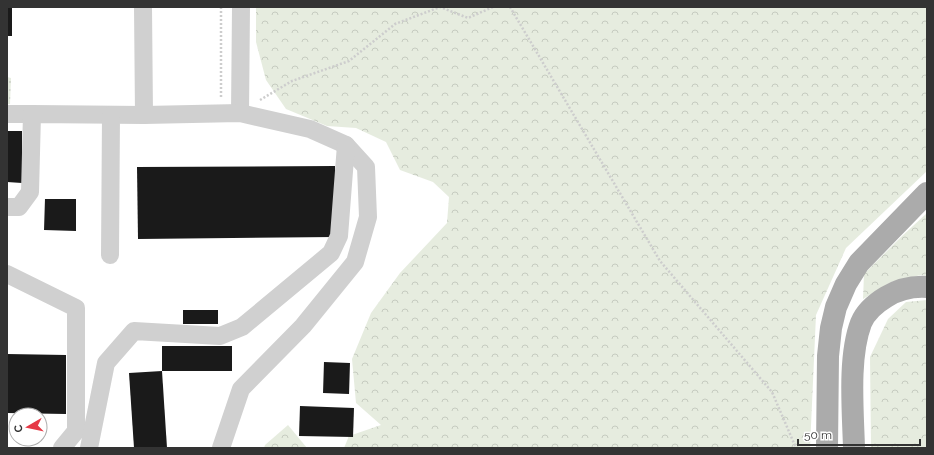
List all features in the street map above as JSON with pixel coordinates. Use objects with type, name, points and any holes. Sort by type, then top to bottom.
[{"type":"main road","points":[[827,448],[828,356],[831,328],[836,307],[846,284],[859,263],[927,193]]},
{"type":"main road","points":[[854,448],[853,366],[856,339],[862,322],[874,305],[892,293],[904,288],[927,287]]},
{"type":"street","points":[[143,7],[144,115]]},
{"type":"street","points":[[240,113],[241,7]]},
{"type":"street","points":[[7,114],[144,115],[240,113],[310,130],[346,145],[366,167],[368,217],[355,262],[304,326],[241,389],[221,448]]},
{"type":"street","points":[[7,207],[19,207],[30,192],[32,114]]},
{"type":"street","points":[[110,255],[111,115]]},
{"type":"street","points":[[90,448],[106,363],[134,331],[220,336],[242,328],[331,253],[339,236],[346,145]]},
{"type":"street","points":[[7,274],[76,308],[76,431],[62,448]]},
{"type":"path","points":[[259,100],[292,81],[349,61],[395,24],[440,7],[468,18],[493,7]]},
{"type":"path","points":[[510,7],[660,261],[772,392],[796,448]]},
{"type":"green space","points":[[256,7],[927,7],[927,171],[846,248],[816,315],[810,448],[344,448],[349,436],[381,425],[356,403],[352,359],[371,313],[400,273],[447,223],[449,197],[433,182],[400,170],[386,142],[356,128],[327,126],[286,109],[266,80],[256,42]]},
{"type":"green space","points":[[7,77],[11,78],[10,104],[7,104]]},
{"type":"green space","points":[[927,213],[927,276],[921,275],[891,282],[863,299],[864,274]]},
{"type":"green space","points":[[927,300],[927,448],[871,448],[870,357],[888,319],[906,302]]},
{"type":"green space","points":[[288,425],[307,448],[264,448],[265,445]]},
{"type":"building","points":[[7,7],[12,7],[12,36],[7,36]]},
{"type":"building","points":[[7,131],[22,131],[22,183],[7,182]]},
{"type":"building","points":[[335,166],[335,237],[138,239],[137,167]]},
{"type":"building","points":[[45,199],[76,199],[76,231],[44,230]]},
{"type":"building","points":[[183,310],[218,310],[218,324],[183,324]]},
{"type":"building","points":[[162,346],[232,346],[232,371],[162,371]]},
{"type":"building","points":[[7,354],[66,355],[66,414],[48,414],[48,407],[8,407],[7,413]]},
{"type":"building","points":[[324,362],[350,363],[349,394],[323,393]]},
{"type":"building","points":[[162,371],[167,448],[134,448],[129,373]]},
{"type":"building","points":[[300,406],[354,408],[353,437],[299,436]]}]
